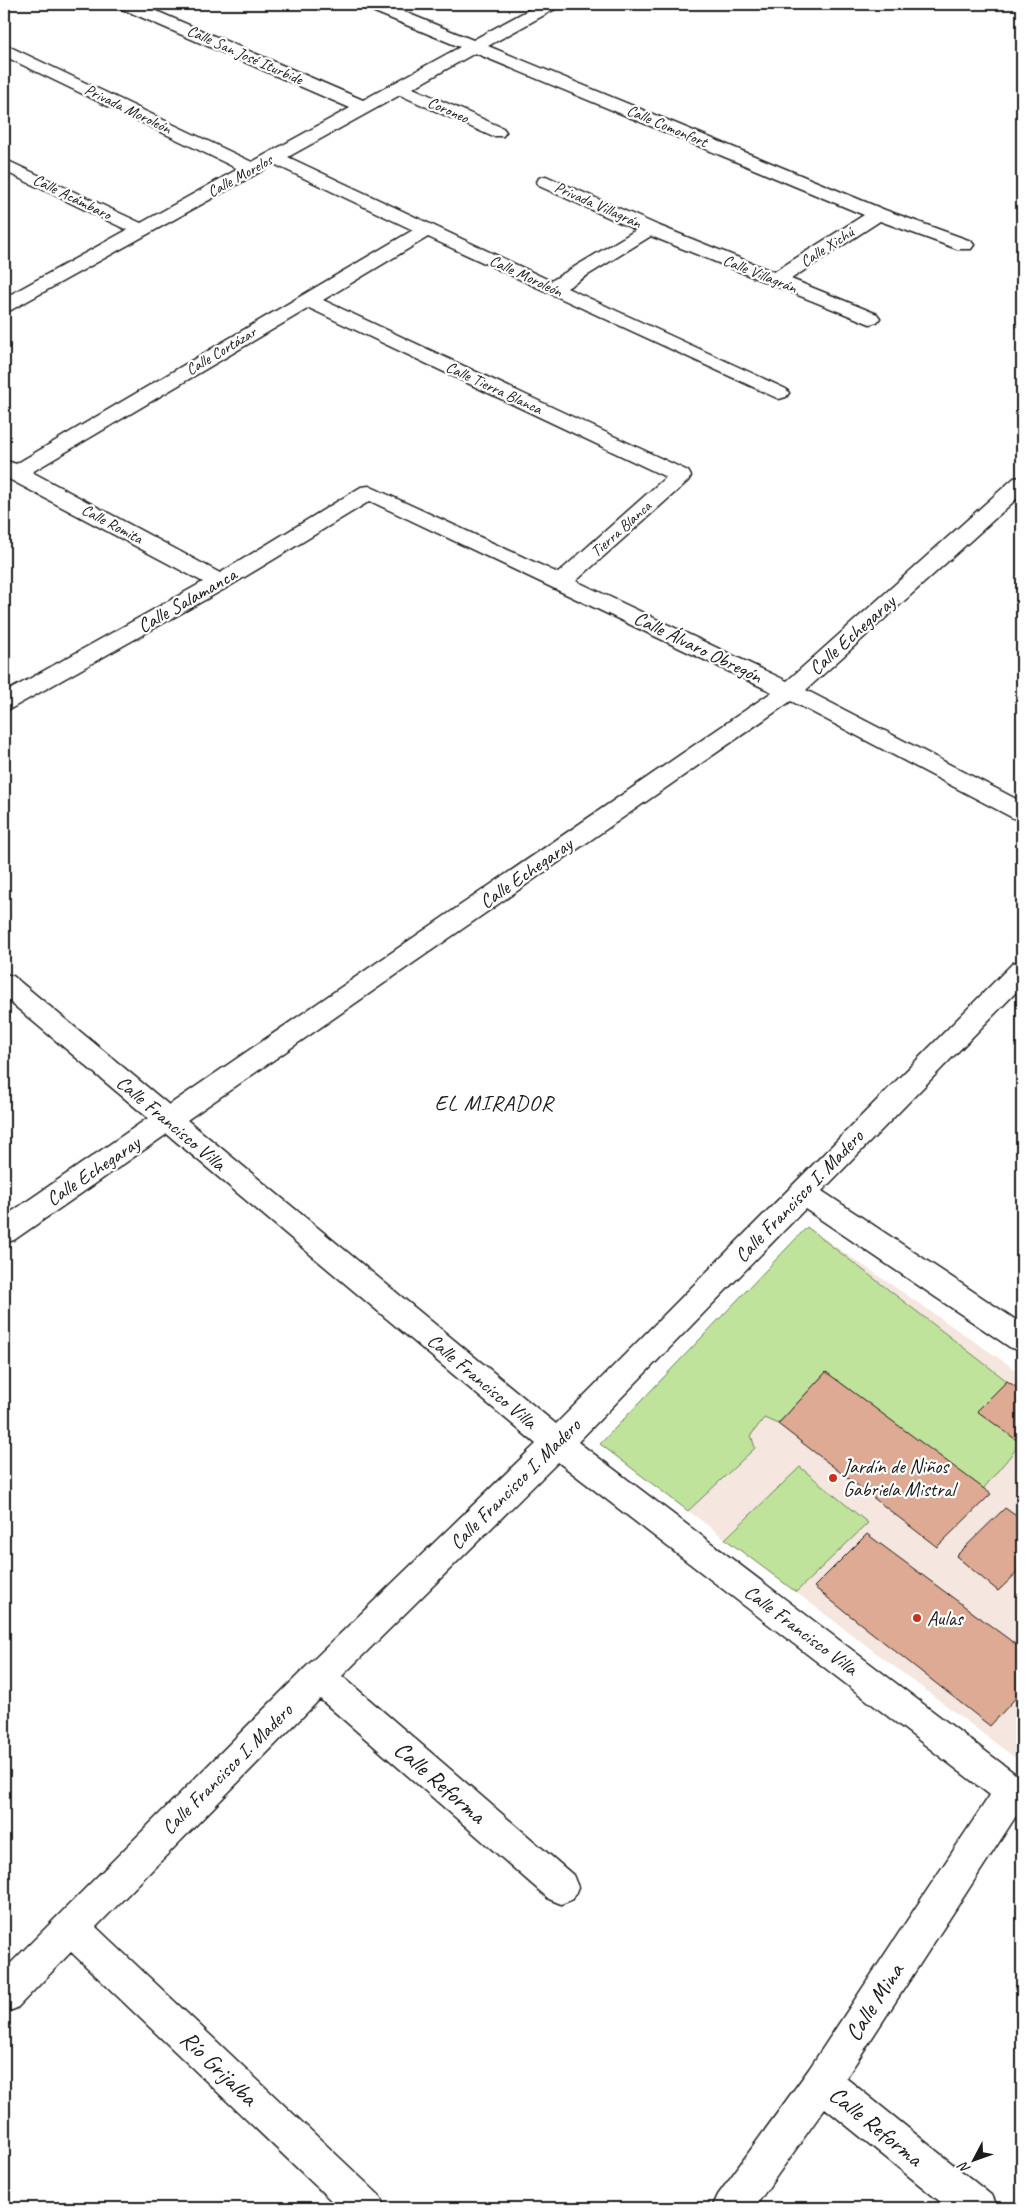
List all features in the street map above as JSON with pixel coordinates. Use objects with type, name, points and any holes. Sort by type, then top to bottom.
[{"type":"street","name":"Calle San José Iturbide","points":[[126,4],[363,107]]},
{"type":"street","name":"Calle Comonfort","points":[[371,4],[878,214],[964,245]]},
{"type":"street","name":"Calle Morelos","points":[[4,306],[551,4]]},
{"type":"street","name":"Privada Moroleón","points":[[4,49],[252,169]]},
{"type":"street","name":"Coroneo","points":[[398,88],[497,132]]},
{"type":"street","name":"Calle Moroleón","points":[[274,157],[552,289],[779,393]]},
{"type":"street","name":"Calle Acámbaro","points":[[4,164],[141,230]]},
{"type":"street","name":"Privada Villagrán","points":[[546,182],[650,229]]},
{"type":"street","name":"Calle Xichú","points":[[776,280],[878,214]]},
{"type":"street","name":"Calle Villagrán","points":[[650,229],[870,318]]},
{"type":"street","points":[[552,289],[650,229]]},
{"type":"street","name":"Calle Cortázar","points":[[9,470],[427,230]]},
{"type":"street","name":"Calle Tierra Blanca","points":[[308,300],[680,476]]},
{"type":"street","name":"Calle Romita","points":[[9,470],[220,582]]},
{"type":"street","name":"Tierra Blanca","points":[[562,582],[680,476]]},
{"type":"street","name":"Calle Echegaray","points":[[4,1232],[790,691],[1022,483]]},
{"type":"street","name":"Calle Salamanca","points":[[4,703],[220,582],[369,492]]},
{"type":"street","name":"Calle Álvaro Obregón","points":[[369,492],[790,691],[1022,812]]},
{"type":"street","name":"Calle Francisco I. Madero","points":[[4,1994],[319,1677],[557,1443],[1022,970]]},
{"type":"street","name":"Calle Francisco Villa","points":[[4,983],[557,1443],[1017,1795]]},
{"type":"street","points":[[802,1192],[1022,1339]]},
{"type":"street","name":"Calle Reforma","points":[[319,1677],[561,1887]]},
{"type":"street","name":"Calle Mina","points":[[731,2208],[822,2082],[1017,1795]]},
{"type":"street","name":"Río Grijalba","points":[[71,1928],[366,2208]]},
{"type":"street","name":"Calle Reforma","points":[[822,2082],[978,2208]]},
{"type":"shaded area","name":"Jardín de Niños Gabriela Mistral","points":[[807,1227],[1022,1374],[1022,1763],[600,1444]]},
{"type":"green space","points":[[807,1227],[1007,1381],[978,1411],[1021,1443],[983,1489],[826,1372],[778,1424],[764,1418],[751,1435],[755,1448],[688,1511],[600,1444]]},
{"type":"green space","points":[[800,1467],[868,1523],[796,1592],[725,1539]]},
{"type":"building","name":"Aulas","points":[[826,1372],[991,1494],[937,1547],[778,1424]]},
{"type":"building","points":[[1007,1381],[1022,1391],[1022,1444],[977,1411]]},
{"type":"building","points":[[1005,1508],[1022,1520],[1022,1568],[998,1591],[956,1556]]},
{"type":"building","name":"Aulas","points":[[867,1534],[1022,1649],[1022,1691],[990,1726],[814,1587]]},
{"type":"place","name":"Jardín de Niños Gabriela Mistral","points":[[833,1478]]},
{"type":"place","name":"Aulas","points":[[917,1618]]},
{"type":"district","name":"EL MIRADOR","points":[[494,1103]]}]
